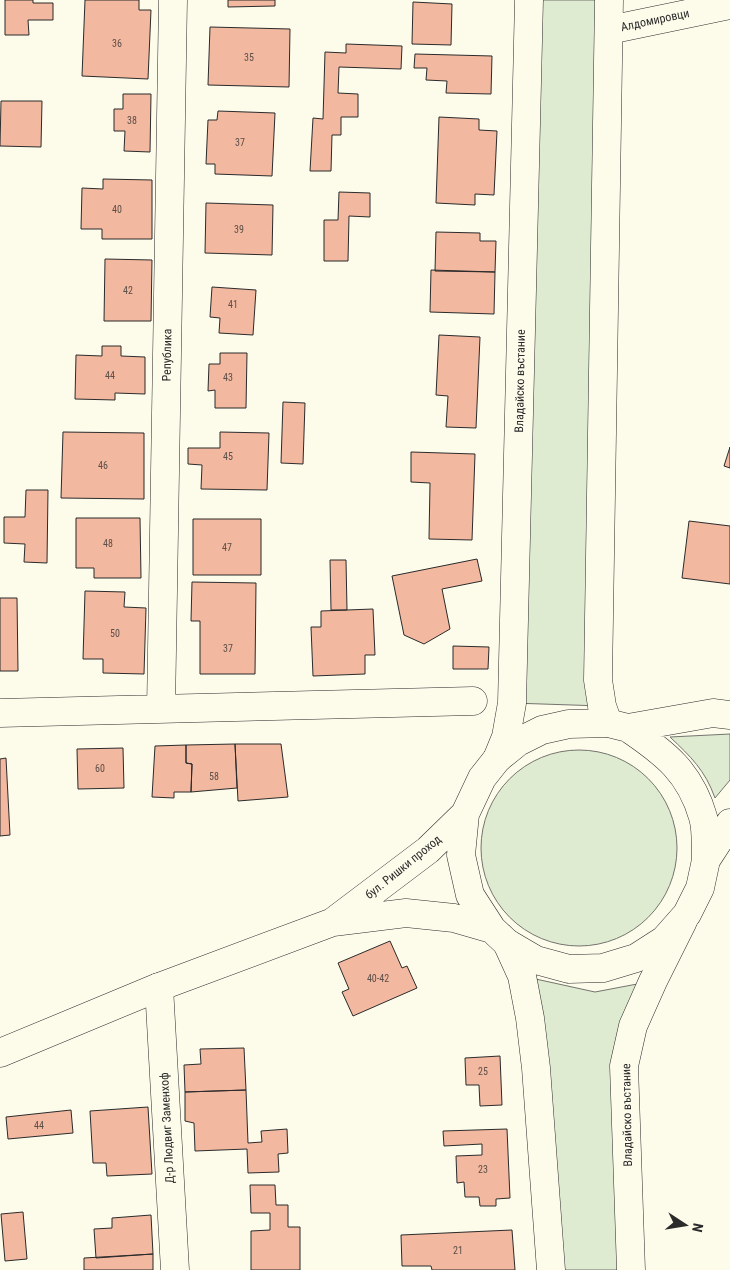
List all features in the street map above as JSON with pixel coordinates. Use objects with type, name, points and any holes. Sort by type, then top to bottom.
[{"type":"street","name":"Република","points":[[162,709],[173,0]]},
{"type":"street","name":"Владайско въстание","points":[[496,759],[506,737],[512,703],[529,0]]},
{"type":"street","points":[[609,0],[598,680],[602,706],[618,725],[670,759],[687,780],[704,818],[706,860]]},
{"type":"street","name":"Алдомировци","points":[[609,30],[730,5]]},
{"type":"street","points":[[0,713],[473,701]]},
{"type":"street","name":"бул. Ришки проход","points":[[333,922],[428,850],[465,814],[482,778],[496,759],[518,742],[542,730],[569,724],[618,725],[713,713],[730,715]]},
{"type":"street","points":[[465,814],[461,855],[470,895],[500,936],[522,976],[530,1018],[536,1068],[551,1270]]},
{"type":"street","name":"бул. Ришки проход","points":[[0,1052],[159,987],[333,922],[406,913],[454,918],[500,936],[536,960],[569,969],[603,968],[636,958],[664,940],[687,914],[700,888],[706,860],[730,823]]},
{"type":"street","name":"Владайско въстание","points":[[631,1270],[624,1066],[633,1026],[653,981],[687,914]]},
{"type":"street","name":"Д-р Людвиг Заменхоф","points":[[159,987],[175,1270]]},
{"type":"green space","points":[[529,0],[609,0],[602,706],[512,703]]},
{"type":"green space","points":[[730,734],[730,780],[715,798],[707,779],[697,765],[670,737]]},
{"type":"green space","points":[[579,750],[607,754],[625,762],[641,772],[655,786],[673,820],[677,848],[673,876],[665,894],[655,910],[641,924],[607,942],[579,946],[551,942],[533,934],[517,924],[503,910],[485,876],[481,848],[485,820],[493,802],[503,786],[517,772],[551,754]]},
{"type":"green space","points":[[522,976],[595,992],[653,981],[633,1026],[631,1270],[551,1270]]},
{"type":"building","points":[[5,0],[33,0],[33,3],[53,3],[53,20],[28,20],[29,35],[5,35]]},
{"type":"building","points":[[85,0],[139,0],[139,10],[151,10],[148,79],[82,76]]},
{"type":"building","points":[[228,0],[275,0],[275,6],[228,7]]},
{"type":"building","points":[[413,2],[452,4],[451,45],[412,44]]},
{"type":"building","points":[[210,27],[290,29],[289,87],[208,85]]},
{"type":"building","points":[[346,44],[402,46],[401,69],[339,67],[338,93],[358,94],[358,117],[341,117],[341,135],[332,135],[331,171],[310,171],[313,118],[323,119],[325,52],[346,53]]},
{"type":"building","points":[[415,54],[492,56],[491,94],[446,93],[447,81],[426,80],[427,68],[414,68]]},
{"type":"building","points":[[123,94],[151,94],[150,152],[124,151],[125,131],[114,131],[114,109],[123,109]]},
{"type":"building","points":[[1,101],[42,101],[41,147],[0,146]]},
{"type":"building","points":[[218,111],[275,113],[272,176],[215,174],[215,164],[206,164],[208,120],[217,120]]},
{"type":"building","points":[[439,117],[479,119],[479,130],[497,131],[494,195],[475,194],[475,205],[436,203]]},
{"type":"building","points":[[103,179],[152,180],[152,239],[102,239],[102,229],[81,229],[82,188],[103,189]]},
{"type":"building","points":[[339,192],[370,193],[370,217],[349,216],[348,261],[324,261],[324,220],[338,220]]},
{"type":"building","points":[[206,203],[273,205],[272,255],[205,253]]},
{"type":"building","points":[[436,232],[480,233],[480,241],[496,241],[495,272],[435,271]]},
{"type":"building","points":[[105,259],[152,260],[151,321],[104,321]]},
{"type":"building","points":[[431,270],[495,272],[494,314],[430,312]]},
{"type":"building","points":[[212,287],[256,290],[253,335],[219,333],[220,318],[210,317]]},
{"type":"building","points":[[439,335],[480,337],[476,428],[446,427],[448,396],[436,395]]},
{"type":"building","points":[[102,346],[121,346],[121,356],[145,357],[145,394],[115,393],[115,400],[75,399],[76,355],[102,356]]},
{"type":"building","points":[[220,353],[247,353],[246,408],[215,408],[215,390],[208,391],[209,364],[220,364]]},
{"type":"building","points":[[283,402],[305,403],[303,464],[281,463]]},
{"type":"building","points":[[63,432],[144,433],[144,499],[61,498]]},
{"type":"building","points":[[220,432],[269,433],[267,490],[201,489],[202,465],[188,464],[188,448],[220,448]]},
{"type":"building","points":[[730,447],[730,468],[724,466]]},
{"type":"building","points":[[411,452],[475,454],[472,540],[429,539],[430,483],[411,482]]},
{"type":"building","points":[[26,490],[48,490],[47,563],[24,562],[25,544],[4,543],[4,517],[25,517]]},
{"type":"building","points":[[76,518],[140,518],[141,578],[94,578],[94,568],[76,568]]},
{"type":"building","points":[[193,519],[261,519],[261,575],[193,575]]},
{"type":"building","points":[[689,521],[730,526],[730,584],[682,578]]},
{"type":"building","points":[[477,559],[482,581],[442,589],[450,629],[424,644],[404,635],[392,576]]},
{"type":"building","points":[[330,560],[346,560],[347,610],[331,610]]},
{"type":"building","points":[[192,582],[256,583],[255,674],[200,674],[200,621],[191,621]]},
{"type":"building","points":[[85,591],[125,592],[124,607],[146,608],[144,674],[103,673],[103,659],[83,659]]},
{"type":"building","points":[[0,598],[17,598],[18,671],[0,671]]},
{"type":"building","points":[[373,609],[375,655],[365,655],[365,674],[313,676],[311,627],[321,627],[321,611]]},
{"type":"building","points":[[453,646],[489,647],[488,669],[453,669]]},
{"type":"building","points":[[235,744],[281,744],[288,797],[238,801]]},
{"type":"building","points":[[235,744],[237,788],[191,792],[192,764],[186,763],[186,745]]},
{"type":"building","points":[[186,745],[186,763],[192,764],[191,792],[174,792],[174,798],[152,797],[155,746]]},
{"type":"building","points":[[123,748],[124,788],[78,789],[77,749]]},
{"type":"building","points":[[6,758],[10,835],[0,836],[0,759]]},
{"type":"building","points":[[390,941],[402,968],[407,966],[417,988],[353,1016],[342,992],[349,989],[338,963]]},
{"type":"building","points":[[244,1048],[246,1090],[185,1092],[184,1065],[201,1064],[200,1049]]},
{"type":"building","points":[[500,1056],[502,1105],[480,1106],[479,1085],[466,1085],[465,1058]]},
{"type":"building","points":[[246,1090],[248,1143],[262,1142],[261,1131],[287,1129],[288,1153],[278,1154],[279,1172],[248,1173],[247,1149],[195,1151],[194,1123],[185,1121],[185,1092]]},
{"type":"building","points":[[148,1107],[152,1174],[107,1176],[106,1163],[93,1163],[90,1111]]},
{"type":"building","points":[[71,1110],[73,1133],[8,1139],[6,1117]]},
{"type":"building","points":[[507,1129],[510,1198],[496,1199],[496,1206],[480,1206],[479,1197],[465,1197],[464,1182],[457,1183],[456,1156],[482,1155],[482,1144],[444,1146],[443,1131]]},
{"type":"building","points":[[250,1185],[275,1185],[276,1205],[288,1205],[288,1227],[300,1227],[300,1270],[251,1270],[251,1231],[270,1230],[270,1213],[251,1213]]},
{"type":"building","points":[[23,1212],[27,1259],[5,1261],[1,1214]]},
{"type":"building","points":[[151,1215],[153,1254],[96,1258],[94,1229],[112,1228],[112,1218]]},
{"type":"building","points":[[512,1230],[515,1270],[432,1270],[431,1266],[402,1266],[401,1235]]},
{"type":"building","points":[[153,1254],[153,1270],[84,1270],[84,1258]]}]
